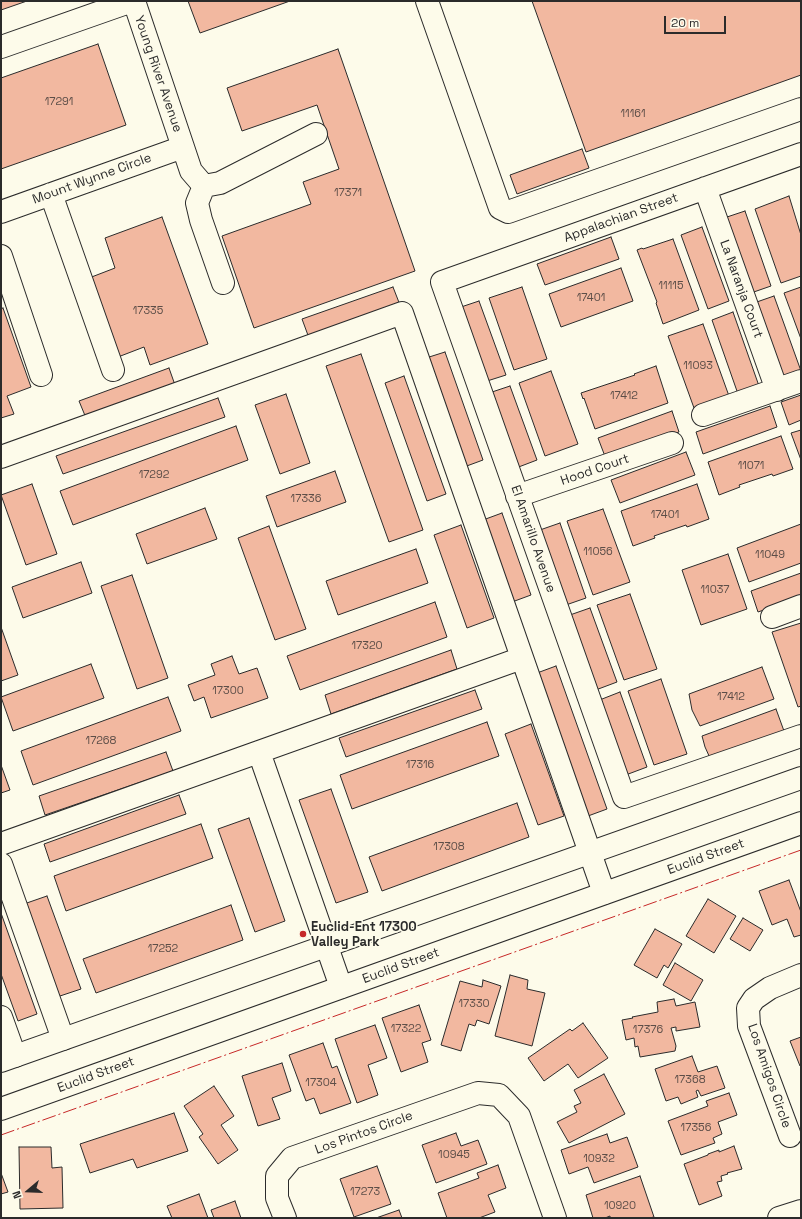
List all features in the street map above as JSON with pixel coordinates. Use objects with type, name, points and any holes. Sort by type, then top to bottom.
[{"type":"street","points":[[1,46],[133,1]]},
{"type":"street","name":"Young River Avenue","points":[[133,1],[191,171],[204,186]]},
{"type":"street","points":[[427,1],[500,208],[508,212],[801,109]]},
{"type":"street","points":[[223,283],[201,220],[197,203],[204,186],[220,183],[316,134]]},
{"type":"street","name":"Mount Wynne Circle","points":[[1,212],[183,147]]},
{"type":"street","name":"Appalachian Street","points":[[442,282],[801,154]]},
{"type":"street","name":"La Naranja Court","points":[[705,188],[777,390]]},
{"type":"street","points":[[51,194],[113,370]]},
{"type":"street","points":[[1,256],[41,376]]},
{"type":"street","name":"El Amarillo Avenue","points":[[442,282],[624,797],[801,736]]},
{"type":"street","points":[[1,457],[402,313],[604,893]]},
{"type":"street","points":[[703,415],[801,381]]},
{"type":"street","name":"Hood Court","points":[[517,496],[672,443]]},
{"type":"street","points":[[772,617],[801,606]]},
{"type":"street","points":[[1,844],[522,658]]},
{"type":"street","points":[[259,752],[341,987]]},
{"type":"street","points":[[1,1017],[8,1058],[801,778]]},
{"type":"street","name":"Euclid Street","points":[[1,1109],[801,823]]},
{"type":"street","points":[[1,864],[63,1039]]},
{"type":"street","name":"Los Amigos Circle","points":[[790,1136],[749,1026],[748,1008],[754,999],[770,988],[801,975]]},
{"type":"street","name":"Los Pintos Circle","points":[[285,1218],[277,1198],[277,1176],[292,1158],[478,1093],[499,1095],[519,1116],[555,1218]]},
{"type":"street","points":[[779,1218],[801,1211]]},
{"type":"building","points":[[1,1],[27,1],[1,10]]},
{"type":"building","points":[[188,1],[290,1],[200,33]]},
{"type":"building","points":[[532,1],[801,1],[801,75],[586,152]]},
{"type":"building","points":[[98,44],[126,125],[1,169],[1,78]]},
{"type":"building","points":[[338,49],[415,271],[254,328],[222,236],[311,204],[303,182],[339,169],[317,105],[242,131],[227,88]]},
{"type":"building","points":[[582,149],[589,168],[517,194],[510,175]]},
{"type":"building","points":[[789,196],[801,235],[801,276],[781,283],[755,209]]},
{"type":"building","points":[[745,211],[771,286],[748,294],[721,219]]},
{"type":"building","points":[[162,217],[208,344],[150,365],[144,347],[118,357],[89,278],[115,268],[105,238]]},
{"type":"building","points":[[702,227],[729,301],[708,309],[681,235]]},
{"type":"building","points":[[611,237],[619,259],[545,285],[537,264]]},
{"type":"building","points":[[673,239],[699,310],[663,324],[656,303],[657,302],[637,250]]},
{"type":"building","points":[[621,268],[633,301],[561,327],[549,294]]},
{"type":"building","points":[[393,287],[400,305],[309,338],[302,319]]},
{"type":"building","points":[[522,287],[547,359],[514,370],[489,298]]},
{"type":"building","points":[[801,287],[801,339],[784,293]]},
{"type":"building","points":[[774,296],[801,371],[778,379],[751,304]]},
{"type":"building","points":[[479,301],[506,375],[484,382],[458,308]]},
{"type":"building","points":[[3,308],[31,387],[7,396],[14,414],[1,418],[1,309]]},
{"type":"building","points":[[733,312],[759,386],[738,394],[712,320]]},
{"type":"building","points":[[703,324],[729,396],[694,408],[668,336]]},
{"type":"building","points":[[445,352],[483,460],[464,467],[426,358]]},
{"type":"building","points":[[361,354],[423,530],[389,542],[326,366]]},
{"type":"building","points":[[656,366],[668,403],[595,429],[581,393],[635,375],[634,374]]},
{"type":"building","points":[[169,368],[175,385],[86,418],[79,401]]},
{"type":"building","points":[[551,371],[578,444],[545,456],[519,383]]},
{"type":"building","points":[[404,376],[446,494],[427,501],[385,383]]},
{"type":"building","points":[[510,386],[537,460],[516,468],[489,393]]},
{"type":"building","points":[[286,394],[310,463],[280,474],[255,405]]},
{"type":"building","points":[[801,395],[801,420],[789,425],[781,402]]},
{"type":"building","points":[[218,398],[225,417],[63,474],[56,456]]},
{"type":"building","points":[[770,406],[777,427],[703,454],[696,432]]},
{"type":"building","points":[[672,411],[679,432],[606,459],[598,438]]},
{"type":"building","points":[[236,426],[248,460],[73,525],[60,491]]},
{"type":"building","points":[[801,430],[801,460],[791,433]]},
{"type":"building","points":[[781,436],[793,469],[739,485],[740,487],[719,495],[708,462]]},
{"type":"building","points":[[686,452],[695,475],[620,503],[611,480]]},
{"type":"building","points":[[335,471],[346,502],[277,527],[266,496]]},
{"type":"building","points":[[32,484],[57,554],[26,565],[1,495]]},
{"type":"building","points":[[697,484],[709,519],[654,536],[655,538],[633,546],[621,511]]},
{"type":"building","points":[[205,508],[217,539],[147,564],[136,534]]},
{"type":"building","points":[[603,509],[630,582],[593,595],[567,521]]},
{"type":"building","points":[[502,513],[531,595],[512,602],[483,520]]},
{"type":"building","points":[[560,523],[586,598],[563,606],[537,531]]},
{"type":"building","points":[[801,524],[801,563],[749,582],[737,548]]},
{"type":"building","points":[[461,525],[494,618],[467,628],[434,535]]},
{"type":"building","points":[[269,526],[306,629],[275,640],[238,538]]},
{"type":"building","points":[[416,549],[428,583],[338,615],[326,581]]},
{"type":"building","points":[[728,554],[747,609],[701,625],[682,570]]},
{"type":"building","points":[[81,562],[92,593],[23,618],[12,587]]},
{"type":"building","points":[[801,573],[801,597],[758,612],[751,591]]},
{"type":"building","points":[[132,575],[168,678],[137,689],[101,586]]},
{"type":"building","points":[[630,594],[657,669],[624,680],[597,605]]},
{"type":"building","points":[[435,602],[447,637],[300,690],[287,656]]},
{"type":"building","points":[[590,608],[617,682],[593,691],[567,616]]},
{"type":"building","points":[[801,623],[801,706],[798,707],[772,632]]},
{"type":"building","points":[[1,627],[18,675],[1,681]]},
{"type":"building","points":[[451,650],[457,669],[331,714],[325,695]]},
{"type":"building","points":[[232,656],[239,674],[257,668],[268,698],[211,718],[204,697],[194,701],[188,685],[215,675],[211,664]]},
{"type":"building","points":[[91,664],[104,698],[13,731],[1,697]]},
{"type":"building","points":[[556,666],[607,809],[588,816],[537,673]]},
{"type":"building","points":[[762,667],[774,699],[700,726],[692,710],[689,694]]},
{"type":"building","points":[[661,679],[687,754],[654,765],[628,691]]},
{"type":"building","points":[[475,690],[482,709],[346,757],[339,738]]},
{"type":"building","points":[[620,692],[647,767],[623,776],[597,701]]},
{"type":"building","points":[[168,697],[181,731],[33,785],[21,751]]},
{"type":"building","points":[[776,709],[784,731],[710,758],[702,736]]},
{"type":"building","points":[[487,722],[499,756],[352,809],[340,775]]},
{"type":"building","points":[[531,724],[564,816],[538,825],[505,734]]},
{"type":"building","points":[[166,752],[173,771],[45,815],[39,796]]},
{"type":"building","points":[[1,765],[10,790],[1,793]]},
{"type":"building","points":[[331,789],[368,892],[336,903],[299,800]]},
{"type":"building","points":[[179,795],[186,814],[50,862],[44,844]]},
{"type":"building","points":[[517,803],[529,837],[382,891],[369,857]]},
{"type":"building","points":[[249,818],[285,921],[255,932],[218,829]]},
{"type":"building","points":[[201,824],[213,858],[66,911],[54,876]]},
{"type":"building","points":[[789,880],[801,912],[801,935],[794,937],[787,919],[772,925],[759,891]]},
{"type":"building","points":[[47,896],[81,989],[54,998],[21,905]]},
{"type":"building","points":[[708,899],[736,916],[714,953],[686,936]]},
{"type":"building","points":[[231,905],[243,940],[96,993],[83,959]]},
{"type":"building","points":[[1,913],[37,1014],[18,1021],[1,974]]},
{"type":"building","points":[[743,918],[763,930],[750,951],[730,939]]},
{"type":"building","points":[[655,929],[682,944],[668,968],[664,965],[657,978],[634,965]]},
{"type":"building","points":[[675,963],[703,980],[691,1001],[663,985]]},
{"type":"building","points":[[510,975],[528,980],[527,989],[545,993],[532,1046],[495,1036]]},
{"type":"building","points":[[483,980],[501,986],[489,1024],[477,1020],[475,1026],[469,1024],[461,1051],[441,1045],[460,981],[482,987]]},
{"type":"building","points":[[674,999],[676,1006],[695,1002],[700,1027],[676,1031],[676,1027],[671,1028],[676,1046],[675,1051],[640,1057],[638,1046],[635,1047],[634,1038],[626,1040],[622,1020],[658,1012],[657,1002]]},
{"type":"building","points":[[419,1005],[431,1040],[422,1043],[428,1062],[401,1072],[382,1018]]},
{"type":"building","points":[[583,1023],[608,1058],[578,1078],[568,1064],[544,1081],[528,1058],[570,1029],[572,1031]]},
{"type":"building","points":[[375,1025],[387,1058],[368,1065],[378,1095],[357,1103],[335,1039]]},
{"type":"building","points":[[801,1037],[801,1066],[800,1066],[790,1041]]},
{"type":"building","points":[[323,1043],[332,1068],[337,1066],[351,1103],[320,1114],[314,1098],[306,1101],[289,1055]]},
{"type":"building","points":[[692,1056],[698,1072],[717,1066],[725,1088],[701,1096],[698,1090],[696,1091],[698,1097],[681,1104],[678,1097],[666,1101],[655,1069]]},
{"type":"building","points":[[282,1063],[291,1091],[272,1098],[280,1119],[258,1126],[242,1076]]},
{"type":"building","points":[[604,1074],[625,1114],[569,1143],[557,1122],[577,1112],[574,1106],[581,1103],[574,1090]]},
{"type":"building","points":[[214,1086],[234,1116],[221,1125],[238,1150],[218,1164],[199,1137],[203,1134],[184,1106]]},
{"type":"building","points":[[729,1093],[737,1115],[718,1122],[722,1134],[713,1138],[715,1143],[681,1155],[668,1121],[708,1106],[706,1101]]},
{"type":"building","points":[[174,1113],[188,1151],[137,1168],[133,1159],[90,1173],[80,1144]]},
{"type":"building","points":[[456,1133],[461,1146],[478,1140],[487,1164],[436,1183],[422,1145]]},
{"type":"building","points":[[607,1134],[610,1143],[627,1137],[638,1167],[594,1183],[588,1167],[569,1174],[561,1150]]},
{"type":"building","points":[[734,1146],[742,1169],[721,1176],[722,1181],[717,1182],[722,1196],[699,1205],[684,1164],[719,1150],[719,1152]]},
{"type":"building","points":[[19,1147],[51,1147],[52,1168],[62,1167],[63,1208],[20,1209]]},
{"type":"building","points":[[498,1165],[506,1188],[488,1195],[495,1212],[479,1218],[447,1218],[438,1193],[479,1178],[477,1173]]},
{"type":"building","points":[[377,1166],[391,1204],[354,1217],[340,1179]]},
{"type":"building","points":[[1,1173],[8,1192],[1,1194]]},
{"type":"building","points":[[640,1176],[654,1217],[610,1218],[610,1216],[605,1218],[593,1218],[586,1195]]},
{"type":"building","points":[[199,1194],[208,1218],[172,1218],[167,1206]]},
{"type":"building","points":[[235,1201],[241,1218],[214,1218],[211,1210]]},
{"type":"building","points":[[399,1210],[402,1218],[376,1218]]},
{"type":"power","points":[[1,1135],[801,850]]},
{"type":"place","name":"Euclid-Ent 17300 Valley Park","points":[[303,934]]}]
